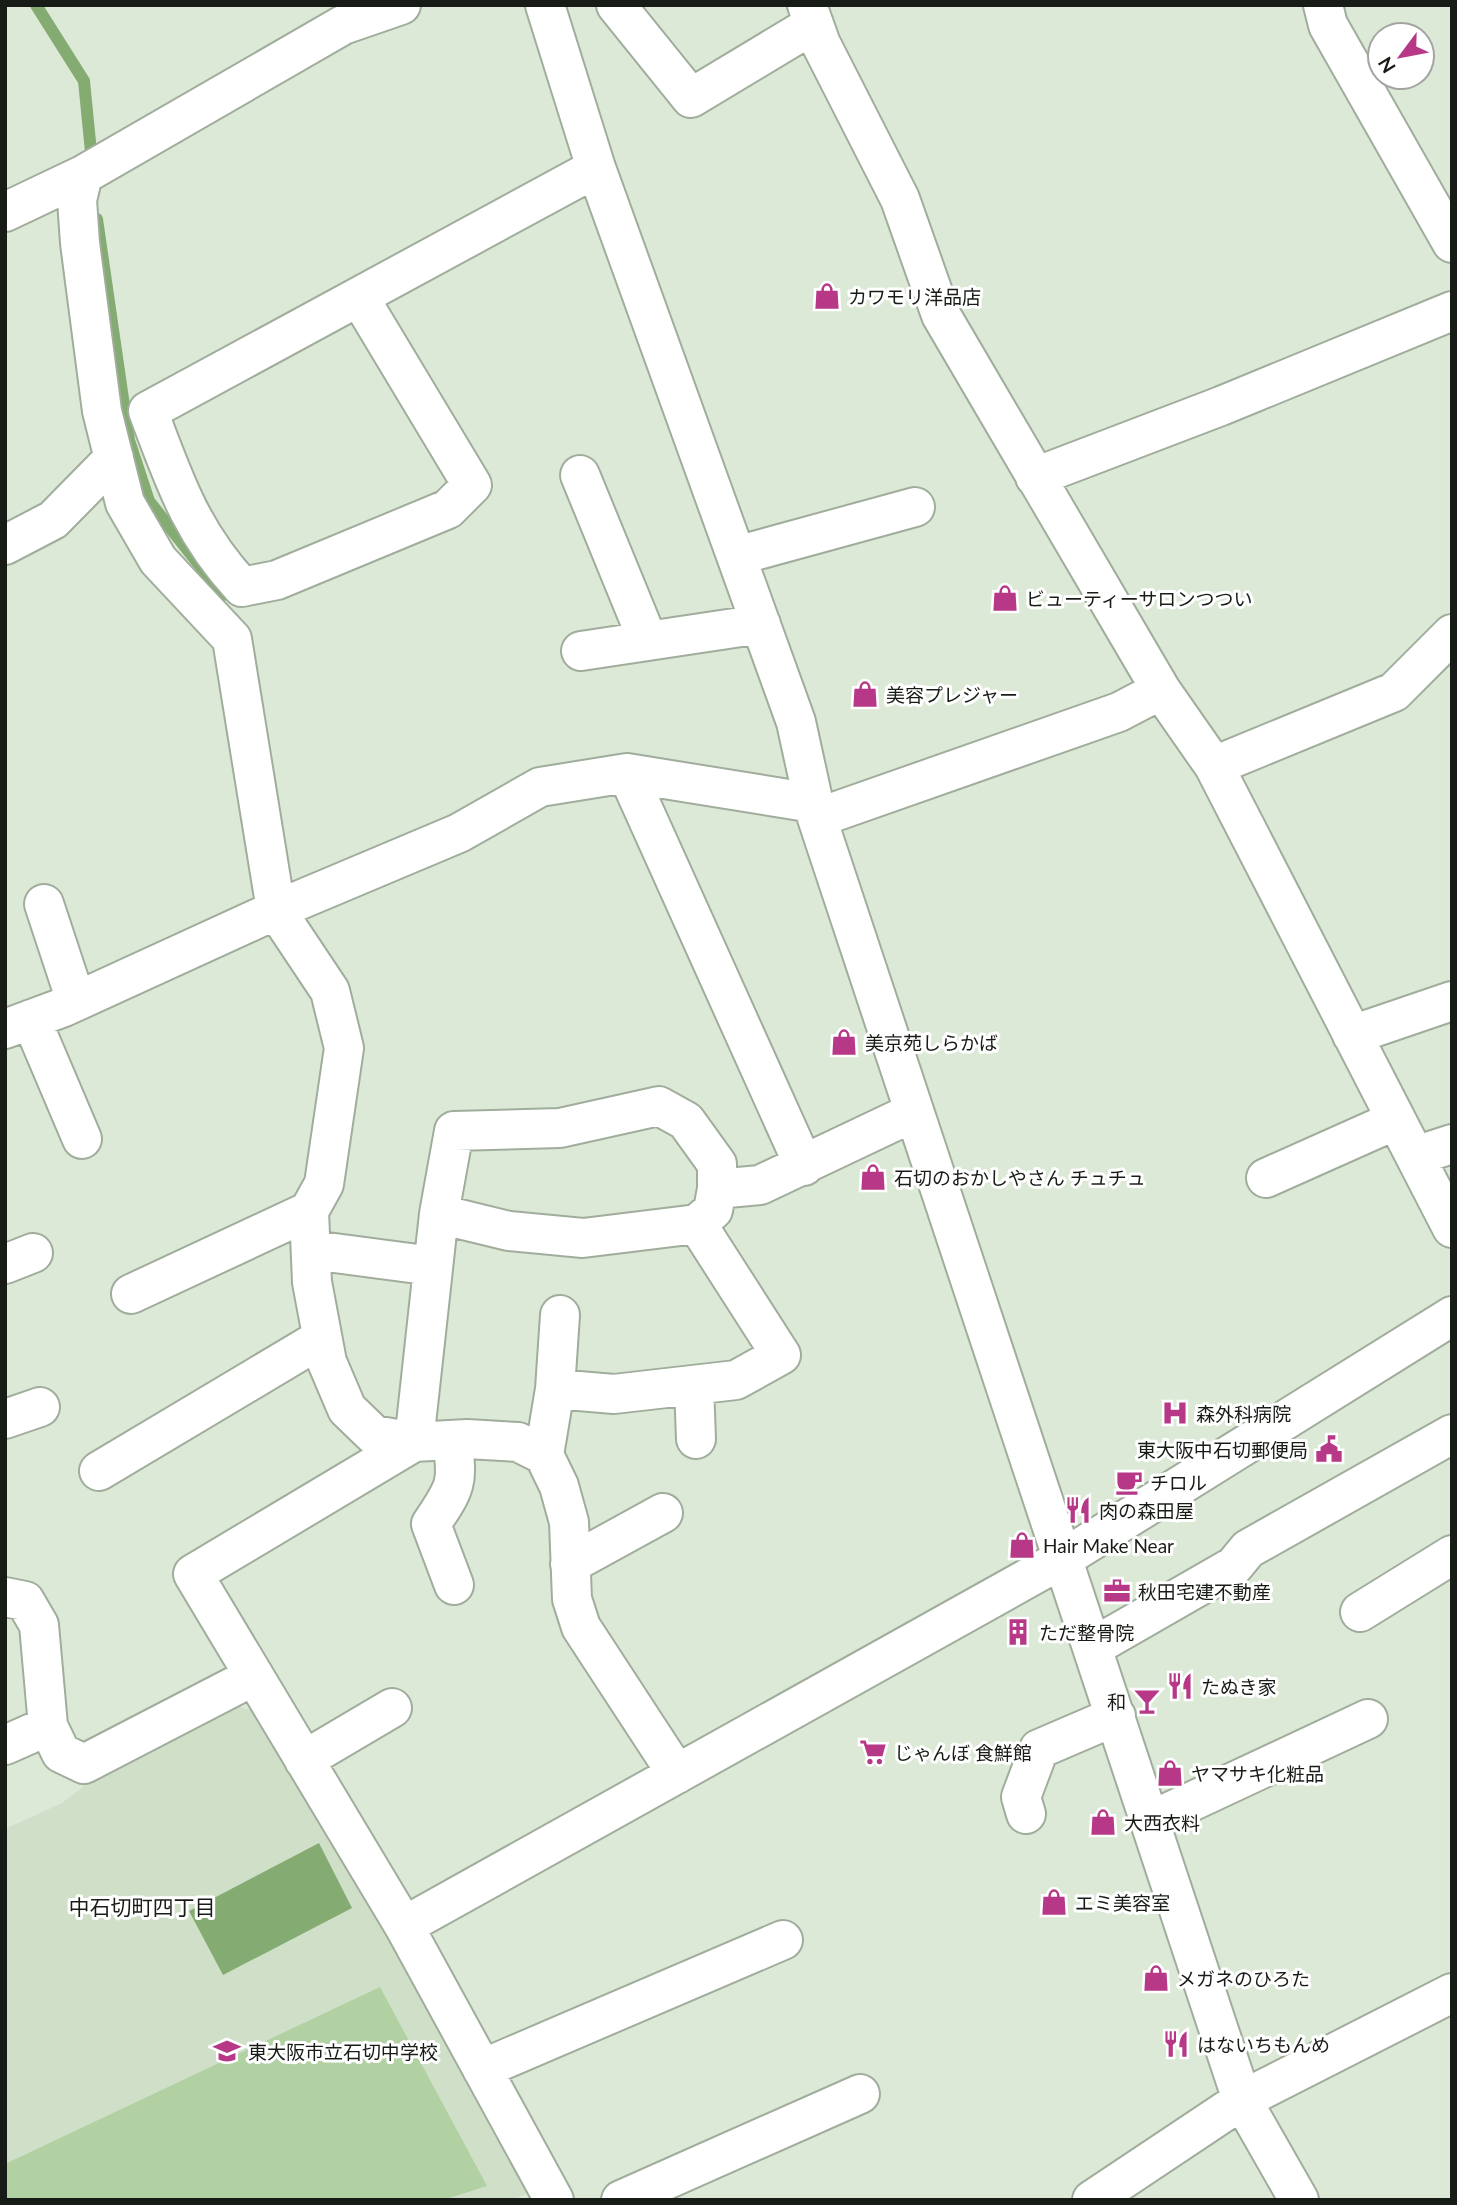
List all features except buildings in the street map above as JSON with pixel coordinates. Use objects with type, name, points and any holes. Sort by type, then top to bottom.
[{"type":"street","points":[[5,212],[83,175],[343,25],[401,5]]},
{"type":"street","points":[[545,5],[596,168],[796,722],[815,811],[1242,2100],[1299,2200]]},
{"type":"street","points":[[616,5],[691,98],[810,15],[821,44],[889,175],[941,315],[1161,690],[1214,766],[1452,1228]]},
{"type":"street","points":[[1323,5],[1328,25],[1442,201],[1452,243]]},
{"type":"street","points":[[359,296],[472,485],[448,509],[277,580],[242,587],[215,558],[184,506],[148,411],[359,296],[596,168]]},
{"type":"street","points":[[83,175],[77,200],[80,243],[102,411],[125,503],[158,560],[232,639],[276,910],[330,991],[344,1048],[324,1184],[309,1211],[312,1282],[327,1362],[347,1409],[374,1435],[414,1442],[518,1442],[544,1455]]},
{"type":"street","points":[[1035,477],[1221,406],[1452,311]]},
{"type":"street","points":[[5,545],[53,520],[114,458]]},
{"type":"street","points":[[580,475],[648,641]]},
{"type":"street","points":[[736,555],[915,507]]},
{"type":"street","points":[[581,651],[761,624]]},
{"type":"street","points":[[1214,766],[1394,692],[1452,634]]},
{"type":"street","points":[[82,1139],[18,1024],[459,833],[540,787],[627,773],[815,811],[1119,712],[1161,690]]},
{"type":"street","points":[[627,773],[804,1166]]},
{"type":"street","points":[[44,904],[76,1001]]},
{"type":"street","points":[[1352,1035],[1452,1001]]},
{"type":"street","points":[[414,1442],[439,1214],[454,1131],[560,1128],[659,1106],[686,1121],[717,1164],[717,1189],[713,1210],[697,1224],[583,1238],[509,1231],[439,1214]]},
{"type":"street","points":[[717,1189],[761,1185],[914,1112]]},
{"type":"street","points":[[1266,1178],[1396,1120]]},
{"type":"street","points":[[1415,1156],[1452,1144]]},
{"type":"street","points":[[131,1294],[309,1211]]},
{"type":"street","points":[[555,1389],[614,1394],[736,1380],[782,1355],[697,1224]]},
{"type":"street","points":[[312,1250],[433,1266]]},
{"type":"street","points":[[560,1315],[555,1389],[544,1455],[559,1486],[569,1522],[572,1599],[581,1627],[677,1774]]},
{"type":"street","points":[[404,1926],[1064,1558],[1452,1316]]},
{"type":"street","points":[[99,1471],[322,1338]]},
{"type":"street","points":[[694,1385],[696,1438]]},
{"type":"street","points":[[1093,1647],[1234,1566],[1248,1549],[1452,1434]]},
{"type":"street","points":[[452,1441],[457,1477],[449,1498],[431,1524],[454,1585]]},
{"type":"street","points":[[414,1442],[193,1574],[404,1926],[554,2200]]},
{"type":"street","points":[[570,1564],[663,1513]]},
{"type":"street","points":[[1360,1612],[1452,1555]]},
{"type":"street","points":[[5,1597],[25,1601],[39,1625],[48,1726],[61,1754],[85,1764],[254,1676]]},
{"type":"street","points":[[304,1760],[392,1708]]},
{"type":"street","points":[[1027,1814],[1021,1797],[1039,1749],[1116,1716]]},
{"type":"street","points":[[1150,1821],[1368,1719]]},
{"type":"street","points":[[5,1745],[48,1726]]},
{"type":"street","points":[[482,2069],[783,1940]]},
{"type":"street","points":[[1092,2200],[1242,2100],[1452,1993]]},
{"type":"street","points":[[621,2200],[860,2094]]},
{"type":"shaded area","name":"東大阪市立石切中学校","points":[[231,1705],[252,1710],[371,1908],[528,2193],[512,2200],[5,2200],[5,1829],[62,1803],[87,1784]]},
{"type":"shaded area","points":[[319,1843],[352,1908],[223,1975],[189,1911]]},
{"type":"shaded area","points":[[380,1987],[487,2186],[443,2200],[5,2200],[5,2164]]},
{"type":"waterway","points":[[36,5],[84,81],[92,162]]},
{"type":"waterway","points":[[97,219],[129,440],[149,501],[223,595]]},
{"type":"place","name":"カワモリ洋品店","points":[[827,296]]},
{"type":"place","name":"ビューティーサロンつつい","points":[[1005,598]]},
{"type":"place","name":"美容プレジャー","points":[[865,694]]},
{"type":"place","name":"美京苑しらかば","points":[[844,1042]]},
{"type":"place","name":"石切のおかしやさん チュチュ","points":[[873,1177]]},
{"type":"place","name":"森外科病院","points":[[1175,1413]]},
{"type":"place","name":"東大阪中石切郵便局","points":[[1329,1449]]},
{"type":"place","name":"チロル","points":[[1129,1482]]},
{"type":"place","name":"肉の森田屋","points":[[1078,1510]]},
{"type":"place","name":"Hair Make Near","points":[[1022,1545]]},
{"type":"place","name":"秋田宅建不動産","points":[[1117,1591]]},
{"type":"place","name":"ただ整骨院","points":[[1018,1632]]},
{"type":"place","name":"たぬき家","points":[[1180,1686]]},
{"type":"place","name":"和","points":[[1147,1701]]},
{"type":"place","name":"じゃんぼ 食鮮館","points":[[873,1752]]},
{"type":"place","name":"ヤマサキ化粧品","points":[[1170,1773]]},
{"type":"place","name":"大西衣料","points":[[1103,1822]]},
{"type":"place","name":"エミ美容室","points":[[1054,1902]]},
{"type":"place","name":"メガネのひろた","points":[[1156,1978]]},
{"type":"place","name":"はないちもんめ","points":[[1176,2044]]},
{"type":"place","name":"東大阪市立石切中学校","points":[[227,2051]]},
{"type":"district","name":"中石切町四丁目","points":[[142,1906]]}]
